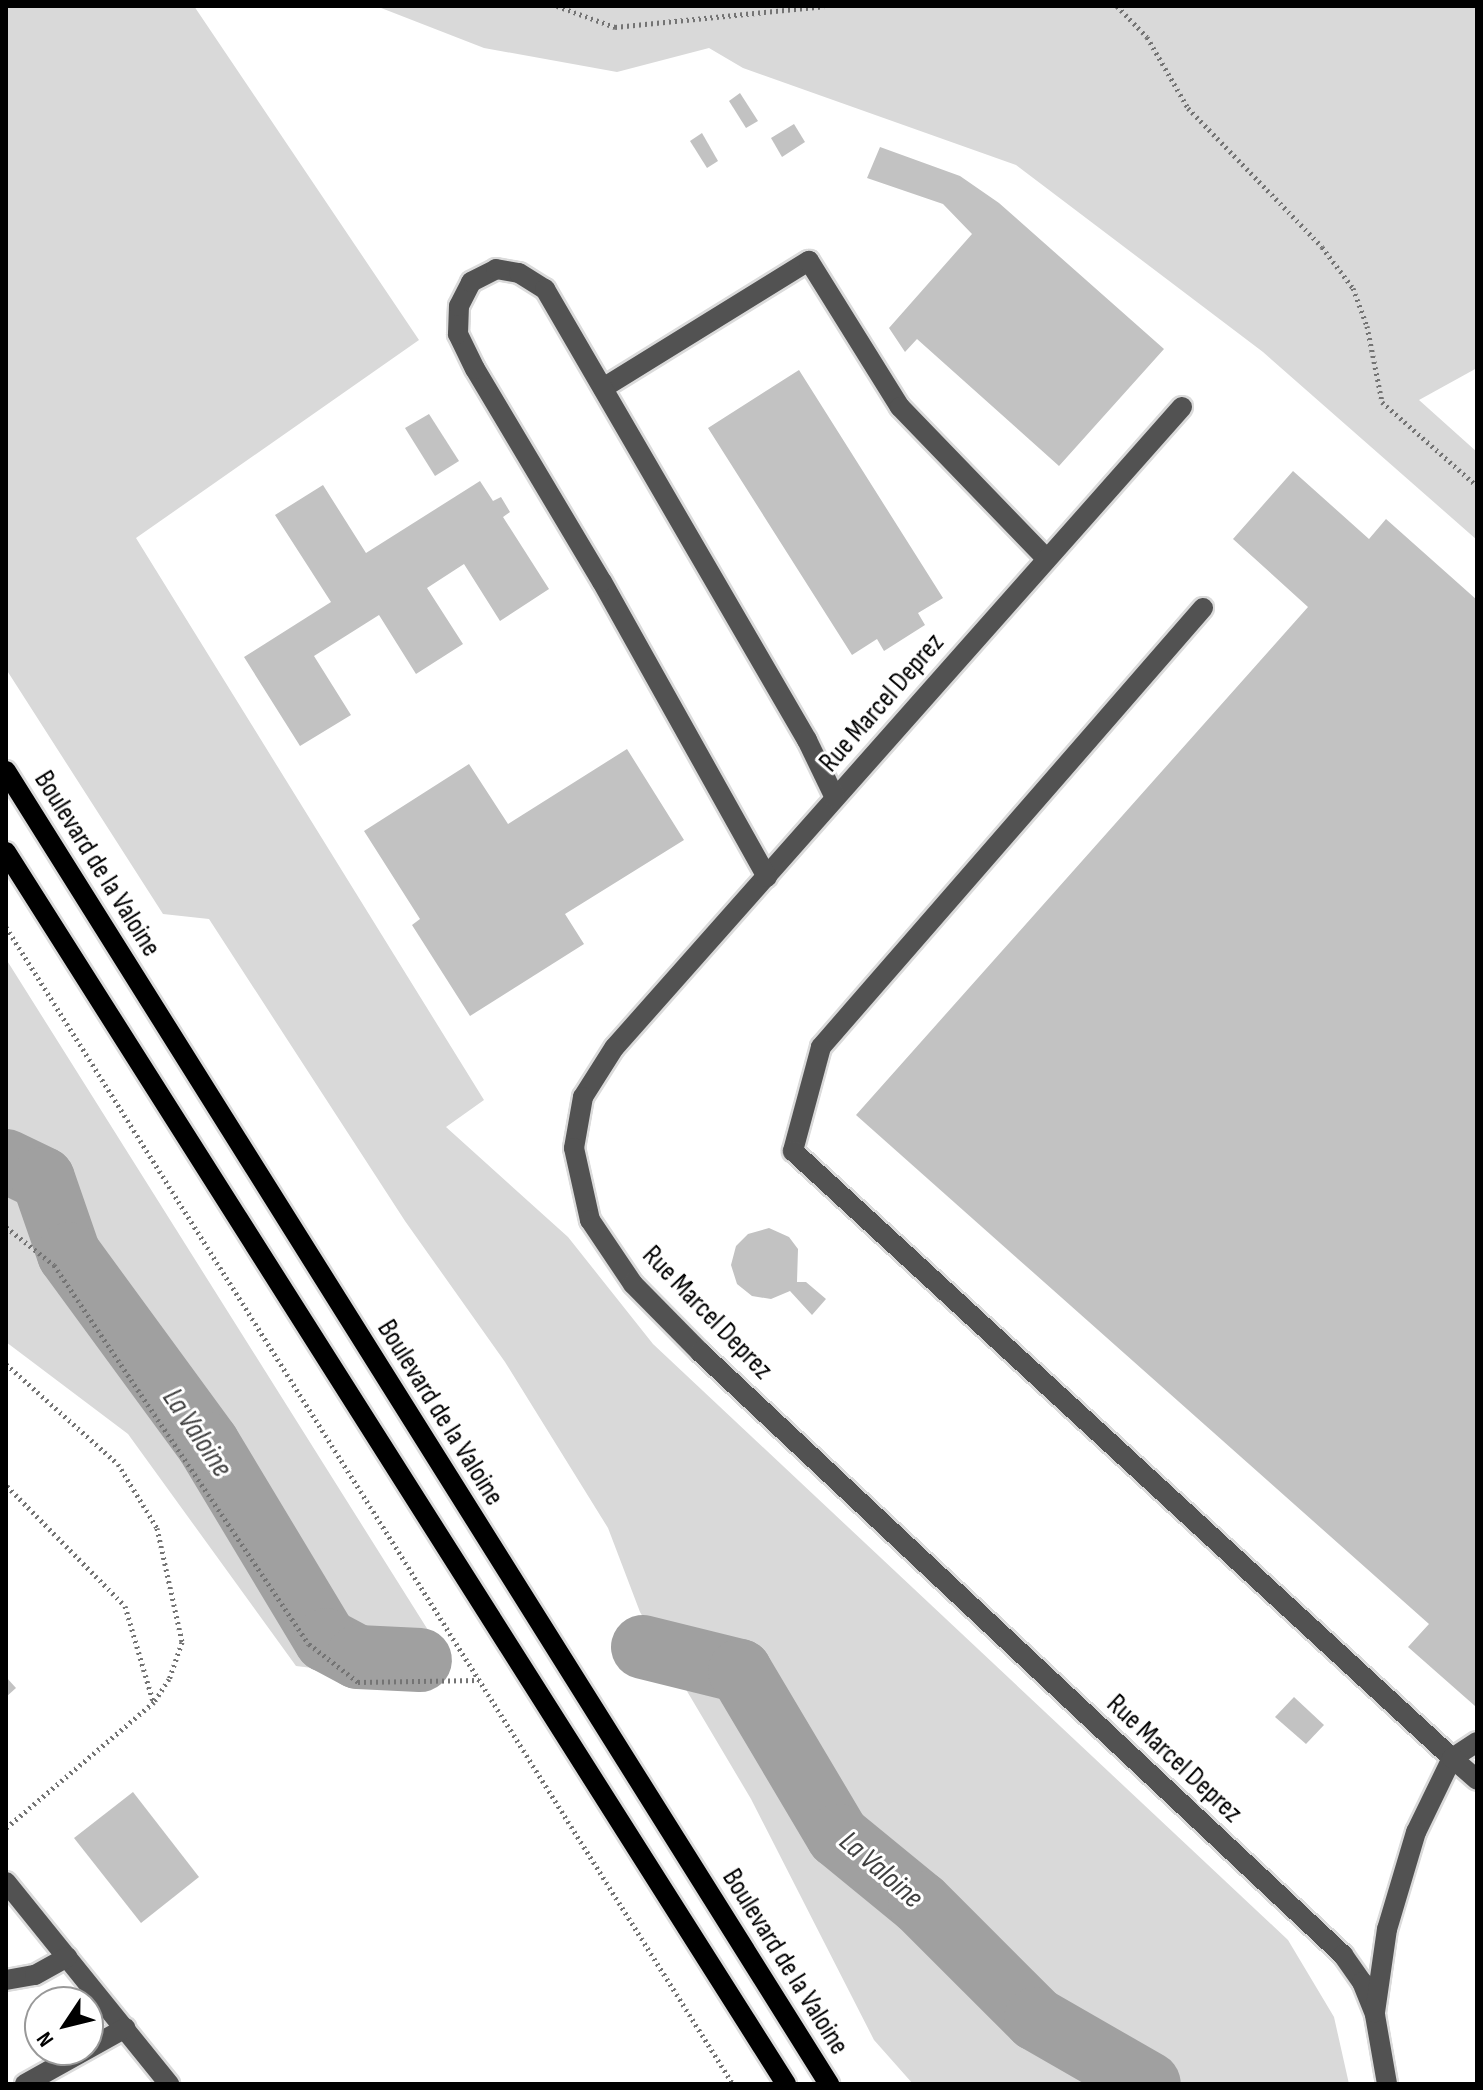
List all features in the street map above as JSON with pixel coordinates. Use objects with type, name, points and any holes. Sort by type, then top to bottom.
[{"type":"main road","name":"Boulevard de la Valoine","points":[[6,771],[829,2084]]},
{"type":"main road","points":[[6,852],[786,2084]]},
{"type":"street","points":[[603,388],[809,261],[900,407],[1047,559]]},
{"type":"street","points":[[767,877],[469,357],[458,334],[459,306],[471,282],[496,269],[519,273],[545,289],[807,740],[835,798]]},
{"type":"street","name":"Rue Marcel Deprez","points":[[1182,407],[614,1048],[583,1097],[574,1148],[590,1220],[633,1284],[700,1352],[1343,1955],[1362,1982],[1375,2015],[1387,2084]]},
{"type":"street","points":[[1203,608],[821,1047],[793,1151],[1477,1780]]},
{"type":"street","points":[[1375,2015],[1387,1929],[1412,1846],[1452,1758],[1477,1742]]},
{"type":"street","points":[[6,1882],[169,2084]]},
{"type":"street","points":[[6,1980],[35,1975],[67,1957]]},
{"type":"street","points":[[25,2084],[125,2028]]},
{"type":"path","points":[[557,6],[615,27],[824,6]]},
{"type":"path","points":[[1117,6],[1147,37],[1188,108],[1322,247],[1353,288],[1367,326],[1382,402],[1477,486]]},
{"type":"path","points":[[6,927],[733,2084]]},
{"type":"path","points":[[6,1227],[54,1265],[309,1644],[358,1682],[479,1680]]},
{"type":"path","points":[[6,1364],[118,1464],[157,1528],[182,1642],[154,1702],[6,1828]]},
{"type":"path","points":[[7,1486],[125,1606],[154,1702]]},
{"type":"shaded area","points":[[6,6],[194,6],[419,340],[136,538],[484,1100],[446,1127],[568,1237],[653,1344],[1288,1940],[1334,2017],[1349,2084],[913,2084],[874,2040],[751,1799],[640,1612],[608,1528],[505,1362],[405,1221],[209,919],[163,914],[6,669]]},
{"type":"shaded area","points":[[376,6],[1477,6],[1477,368],[1419,400],[1477,452],[1477,540],[1263,352],[1016,165],[743,68],[709,48],[617,72],[484,48]]},
{"type":"shaded area","points":[[6,959],[433,1638],[410,1680],[296,1666],[128,1434],[6,1342]]},
{"type":"building","points":[[740,93],[758,121],[746,128],[729,101]]},
{"type":"building","points":[[794,124],[805,142],[782,157],[771,138]]},
{"type":"building","points":[[702,133],[718,161],[707,168],[690,141]]},
{"type":"building","points":[[880,147],[960,176],[999,203],[1164,349],[1059,466],[917,339],[905,352],[889,328],[972,234],[943,204],[867,178]]},
{"type":"building","points":[[799,370],[943,598],[918,613],[925,625],[884,651],[877,639],[852,655],[708,428]]},
{"type":"building","points":[[429,414],[459,461],[435,476],[405,428]]},
{"type":"building","points":[[1293,471],[1369,539],[1386,519],[1477,600],[1475,1706],[1408,1647],[1429,1624],[856,1115],[1308,607],[1233,539]]},
{"type":"building","points":[[480,481],[493,501],[501,497],[510,512],[503,517],[549,589],[500,621],[464,564],[427,588],[463,644],[416,674],[379,615],[314,656],[351,715],[300,746],[244,657],[331,602],[275,515],[323,485],[366,553]]},
{"type":"building","points":[[627,749],[684,840],[565,914],[584,944],[470,1016],[412,925],[420,919],[364,831],[469,764],[508,824]]},
{"type":"building","points":[[769,1228],[789,1237],[798,1249],[797,1282],[806,1282],[826,1299],[812,1315],[790,1291],[771,1299],[752,1296],[737,1284],[731,1265],[736,1246],[748,1234]]},
{"type":"building","points":[[6,1677],[16,1688],[6,1697]]},
{"type":"building","points":[[1294,1697],[1324,1725],[1306,1744],[1275,1717]]},
{"type":"building","points":[[133,1792],[199,1877],[141,1923],[74,1838]]},
{"type":"waterway","name":"La Valoine","points":[[6,1161],[43,1179],[69,1254],[208,1444],[326,1640],[358,1657],[420,1660]]},
{"type":"waterway","name":"La Valoine","points":[[643,1647],[740,1671],[838,1836],[920,1903],[1036,2019],[1149,2084]]}]
